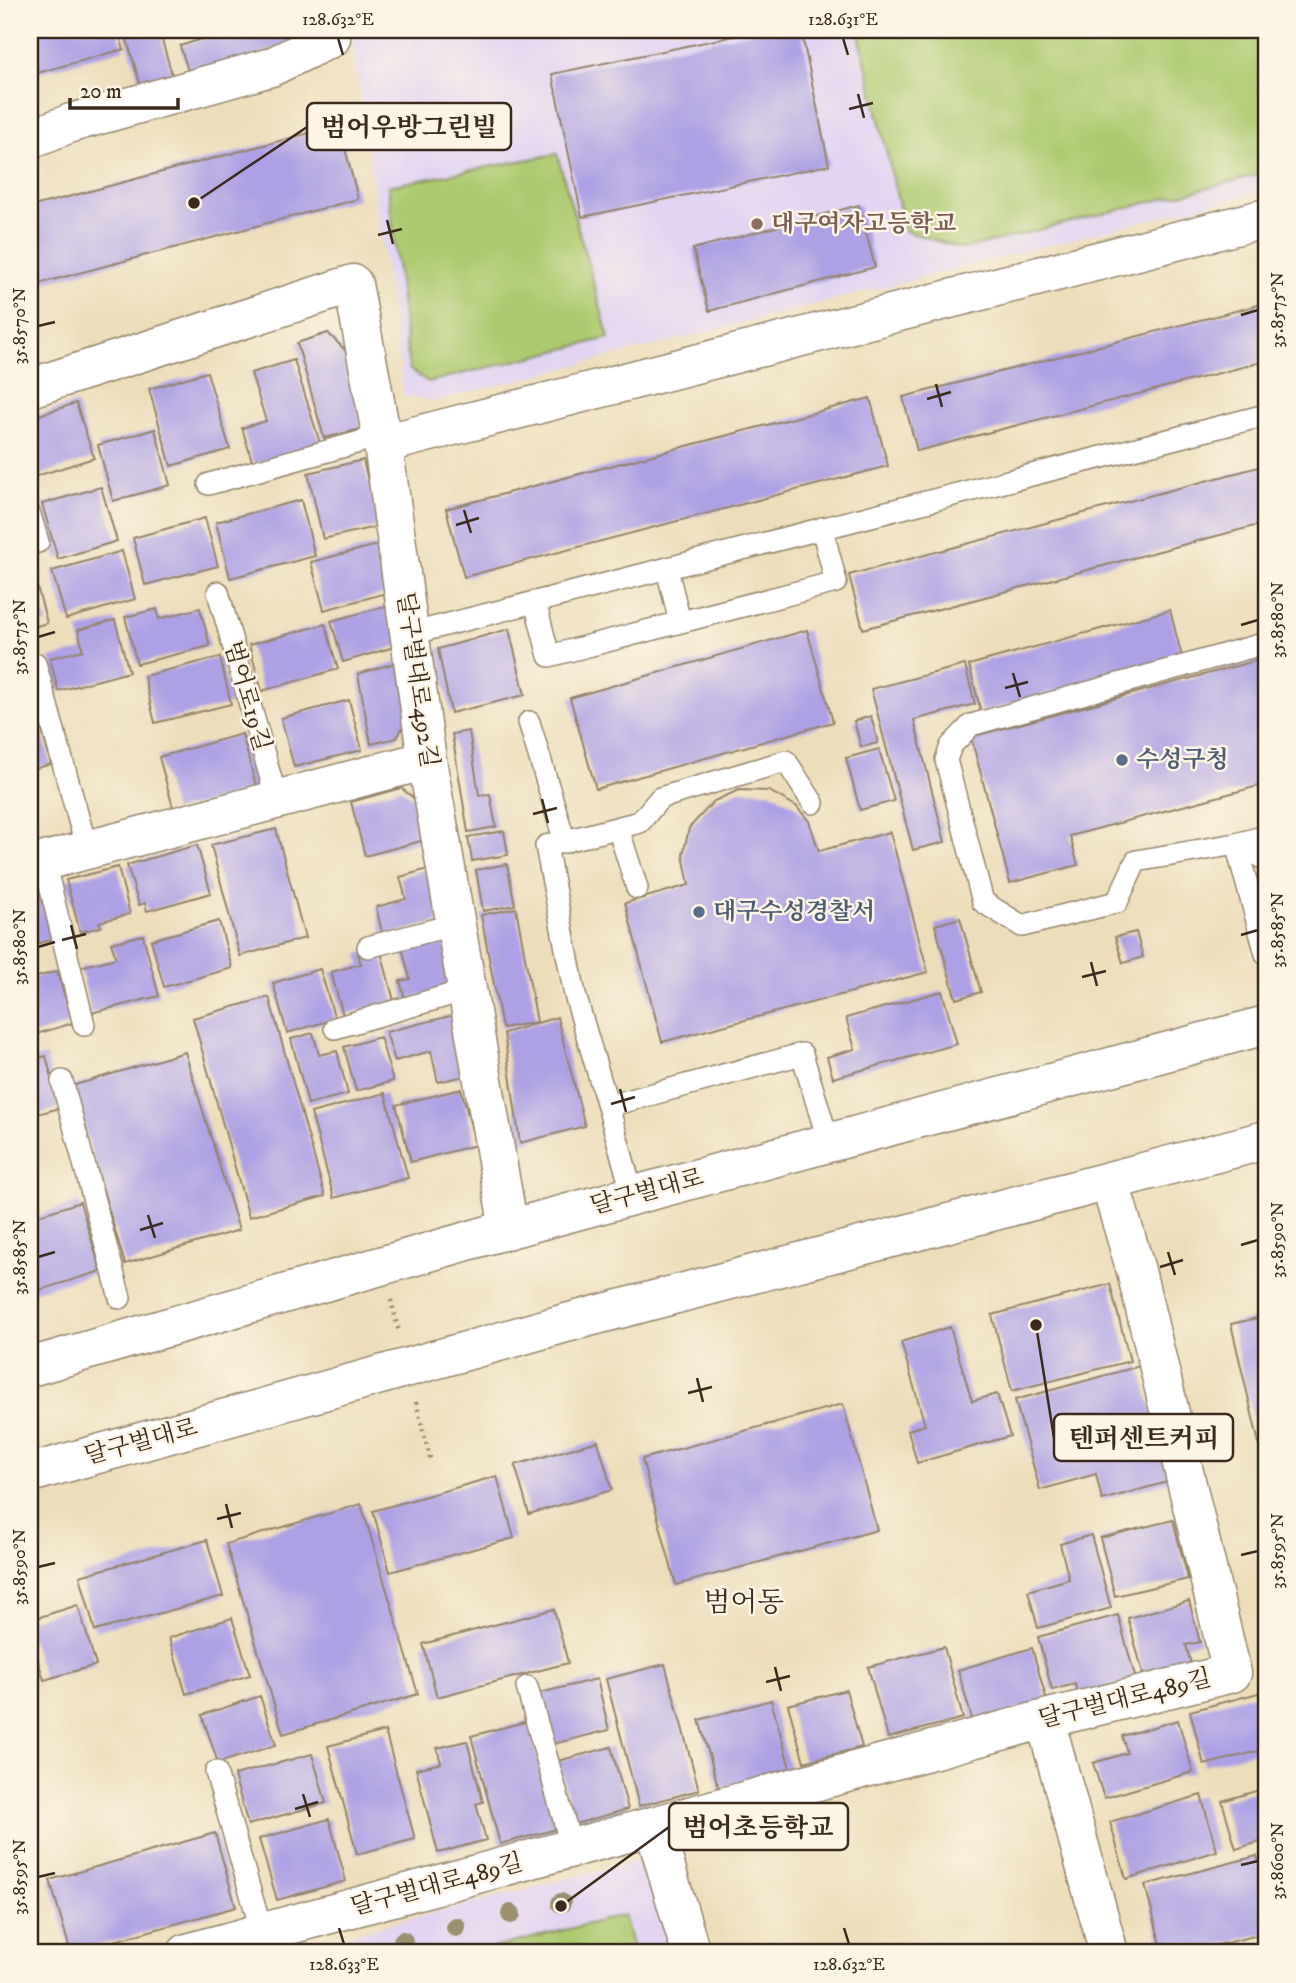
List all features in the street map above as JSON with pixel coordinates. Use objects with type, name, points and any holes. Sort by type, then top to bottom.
[{"type":"street","points":[[30,139],[71,123],[271,67],[331,38]]},
{"type":"street","points":[[382,440],[1266,218]]},
{"type":"street","name":"달구벌대로492길","points":[[30,388],[353,285],[382,440],[428,760],[509,1229]]},
{"type":"street","points":[[37,863],[428,760]]},
{"type":"street","name":"달구벌대로","points":[[30,1367],[509,1229],[1266,1025]]},
{"type":"street","name":"달구벌대로","points":[[30,1473],[566,1323],[1110,1183],[1266,1140]]},
{"type":"street","name":"달구벌대로489길","points":[[187,1953],[1045,1719],[1232,1673],[1139,1285],[1110,1183]]},
{"type":"street","points":[[1045,1719],[1109,1953]]},
{"type":"street","points":[[654,1827],[691,1953]]},
{"type":"lane","points":[[410,635],[1266,415]]},
{"type":"lane","points":[[209,484],[382,440]]},
{"type":"lane","points":[[30,515],[38,542]]},
{"type":"lane","points":[[535,602],[548,656],[836,582],[822,528]]},
{"type":"lane","points":[[667,569],[680,622]]},
{"type":"lane","name":"범어로19길","points":[[218,592],[276,800]]},
{"type":"lane","points":[[1266,643],[971,725],[951,746],[946,760],[983,902],[1022,926],[1116,902],[1136,861],[1236,844],[1266,836]]},
{"type":"lane","points":[[35,663],[87,849]]},
{"type":"lane","points":[[529,722],[565,842]]},
{"type":"lane","points":[[633,1196],[575,995],[546,846],[640,822],[660,798],[786,761],[813,803]]},
{"type":"lane","points":[[618,828],[637,888]]},
{"type":"lane","points":[[1236,844],[1266,860]]},
{"type":"lane","points":[[1236,844],[1266,954]]},
{"type":"lane","points":[[37,863],[84,1025]]},
{"type":"lane","points":[[368,947],[456,924]]},
{"type":"lane","points":[[335,1028],[467,990]]},
{"type":"lane","points":[[608,1106],[802,1054],[829,1143]]},
{"type":"lane","points":[[62,1081],[120,1298]]},
{"type":"lane","points":[[527,1687],[572,1849]]},
{"type":"lane","points":[[216,1772],[261,1933]]},
{"type":"shaded area","name":"대구여자고등학교","points":[[351,30],[1266,30],[1266,190],[435,401],[404,396]]},
{"type":"shaded area","points":[[646,1859],[674,1953],[277,1953]]},
{"type":"green space","points":[[858,30],[1266,30],[1266,173],[963,249],[905,231]]},
{"type":"green space","points":[[557,154],[609,338],[428,382],[409,369],[388,186]]},
{"type":"green space","points":[[624,1915],[634,1953],[473,1953]]},
{"type":"building","points":[[30,30],[117,30],[124,49],[30,75]]},
{"type":"building","points":[[124,30],[159,30],[176,88],[144,97]]},
{"type":"building","points":[[230,30],[314,32],[192,83],[180,46]]},
{"type":"building","points":[[763,30],[801,30],[829,165],[582,217],[552,74]]},
{"type":"building","points":[[339,125],[358,199],[30,286],[30,207]]},
{"type":"building","points":[[859,205],[875,267],[709,311],[693,249]]},
{"type":"building","points":[[1266,303],[1266,361],[917,451],[903,397]]},
{"type":"building","points":[[328,333],[353,358],[361,429],[324,438],[297,343]]},
{"type":"building","points":[[294,360],[320,443],[253,464],[242,428],[266,421],[251,373]]},
{"type":"building","points":[[207,372],[230,449],[171,466],[149,389]]},
{"type":"building","points":[[870,398],[888,466],[464,577],[446,509]]},
{"type":"building","points":[[76,403],[94,458],[30,478],[30,418]]},
{"type":"building","points":[[155,429],[170,485],[113,501],[98,445]]},
{"type":"building","points":[[363,460],[379,526],[323,539],[308,473]]},
{"type":"building","points":[[1266,465],[1266,523],[863,629],[849,575]]},
{"type":"building","points":[[101,487],[117,541],[58,559],[42,504]]},
{"type":"building","points":[[301,500],[315,556],[230,578],[216,522]]},
{"type":"building","points":[[205,518],[218,566],[145,585],[133,538]]},
{"type":"building","points":[[377,545],[390,592],[324,610],[311,562]]},
{"type":"building","points":[[122,551],[135,599],[66,619],[52,571]]},
{"type":"building","points":[[35,579],[47,623],[30,628],[30,581]]},
{"type":"building","points":[[390,605],[401,645],[343,662],[331,621]]},
{"type":"building","points":[[200,608],[210,646],[137,664],[125,617],[157,609],[159,619]]},
{"type":"building","name":"수성구청","points":[[1170,610],[1182,657],[981,712],[969,665]]},
{"type":"building","points":[[115,620],[129,672],[58,691],[50,658],[83,650],[78,630]]},
{"type":"building","points":[[325,624],[338,669],[262,691],[249,645]]},
{"type":"building","points":[[509,629],[525,695],[451,713],[438,649]]},
{"type":"building","points":[[807,630],[833,722],[596,789],[570,698]]},
{"type":"building","points":[[220,657],[231,704],[155,723],[144,676]]},
{"type":"building","name":"수성구청","points":[[1266,658],[1266,784],[1070,836],[1078,865],[1010,883],[971,737]]},
{"type":"building","points":[[405,660],[413,706],[397,738],[371,744],[358,674]]},
{"type":"building","points":[[965,665],[975,704],[914,720],[945,842],[913,850],[871,689]]},
{"type":"building","points":[[349,700],[362,750],[294,767],[281,718]]},
{"type":"building","points":[[38,716],[51,764],[30,770],[30,718]]},
{"type":"building","points":[[871,716],[878,743],[861,747],[854,721]]},
{"type":"building","points":[[469,731],[479,795],[490,794],[496,827],[468,832],[452,734]]},
{"type":"building","points":[[242,734],[257,789],[174,811],[159,757]]},
{"type":"building","points":[[879,749],[894,801],[860,810],[846,758]]},
{"type":"building","points":[[401,788],[423,806],[432,838],[365,856],[351,802]]},
{"type":"building","points":[[739,790],[769,791],[796,806],[809,821],[819,851],[890,832],[928,972],[662,1042],[625,903],[689,885],[683,855],[689,828],[714,801]]},
{"type":"building","points":[[276,829],[305,938],[240,956],[211,845]]},
{"type":"building","points":[[504,831],[508,855],[472,861],[468,837]]},
{"type":"building","points":[[197,845],[211,893],[147,911],[145,903],[139,905],[127,865]]},
{"type":"building","points":[[507,864],[515,905],[483,911],[476,870]]},
{"type":"building","points":[[118,867],[130,914],[99,922],[101,927],[80,932],[66,880]]},
{"type":"building","points":[[435,867],[438,922],[383,936],[376,907],[406,899],[400,877]]},
{"type":"building","points":[[39,887],[54,939],[30,946],[30,890]]},
{"type":"building","points":[[516,908],[537,1022],[502,1028],[481,915]]},
{"type":"building","points":[[960,918],[981,992],[956,999],[935,925]]},
{"type":"building","points":[[219,921],[232,968],[164,987],[151,940]]},
{"type":"building","points":[[444,931],[450,988],[405,999],[400,981],[410,979],[401,944]]},
{"type":"building","points":[[1136,932],[1143,957],[1123,963],[1115,937]]},
{"type":"building","points":[[143,935],[159,996],[91,1013],[80,967],[116,958],[111,943]]},
{"type":"building","points":[[380,948],[394,1001],[343,1015],[331,972],[361,964],[358,954]]},
{"type":"building","points":[[320,969],[335,1019],[287,1033],[273,983]]},
{"type":"building","points":[[57,971],[73,1023],[30,1036],[30,979]]},
{"type":"building","points":[[942,991],[957,1044],[833,1078],[827,1057],[855,1049],[846,1018]]},
{"type":"building","points":[[269,997],[325,1196],[249,1217],[193,1018]]},
{"type":"building","points":[[458,1014],[465,1076],[438,1082],[431,1051],[395,1061],[386,1032]]},
{"type":"building","points":[[557,1017],[585,1126],[520,1143],[504,1033]]},
{"type":"building","points":[[313,1033],[319,1055],[337,1051],[348,1094],[308,1104],[291,1039]]},
{"type":"building","points":[[380,1037],[393,1081],[356,1091],[344,1047]]},
{"type":"building","points":[[185,1052],[239,1230],[125,1264],[72,1086]]},
{"type":"building","points":[[46,1056],[60,1108],[30,1116],[30,1060]]},
{"type":"building","points":[[461,1089],[476,1145],[411,1162],[396,1105]]},
{"type":"building","points":[[385,1093],[408,1178],[334,1198],[311,1113]]},
{"type":"building","points":[[80,1202],[101,1271],[30,1293],[30,1218]]},
{"type":"building","points":[[1110,1284],[1130,1361],[1012,1391],[992,1315]]},
{"type":"building","points":[[1266,1316],[1266,1468],[1265,1469],[1231,1324]]},
{"type":"building","points":[[950,1327],[972,1401],[997,1394],[1010,1436],[917,1463],[908,1430],[925,1425],[901,1342]]},
{"type":"building","points":[[1140,1366],[1171,1481],[1102,1500],[1096,1474],[1040,1490],[1015,1400]]},
{"type":"building","points":[[843,1404],[877,1530],[676,1585],[642,1459]]},
{"type":"building","points":[[598,1441],[612,1490],[529,1514],[515,1465]]},
{"type":"building","points":[[497,1476],[514,1538],[390,1572],[373,1511]]},
{"type":"building","points":[[361,1504],[418,1694],[283,1734],[226,1544]]},
{"type":"building","points":[[1173,1520],[1188,1579],[1115,1596],[1100,1538]]},
{"type":"building","points":[[1091,1535],[1111,1608],[1038,1628],[1028,1591],[1069,1579],[1060,1544]]},
{"type":"building","points":[[207,1540],[223,1596],[95,1631],[80,1576]]},
{"type":"building","points":[[1189,1601],[1200,1642],[1186,1645],[1191,1664],[1144,1677],[1128,1618]]},
{"type":"building","points":[[78,1605],[96,1665],[44,1680],[30,1634],[30,1620]]},
{"type":"building","points":[[554,1609],[568,1663],[437,1697],[423,1644]]},
{"type":"building","points":[[1118,1615],[1136,1680],[1078,1696],[1075,1684],[1052,1690],[1038,1637]]},
{"type":"building","points":[[232,1618],[250,1675],[186,1694],[169,1638]]},
{"type":"building","points":[[944,1647],[963,1718],[888,1738],[868,1667]]},
{"type":"building","points":[[1032,1648],[1047,1701],[973,1722],[958,1670]]},
{"type":"building","points":[[665,1664],[699,1790],[639,1806],[606,1679]]},
{"type":"building","points":[[597,1679],[609,1730],[549,1745],[536,1694]]},
{"type":"building","points":[[846,1690],[862,1747],[804,1762],[788,1705]]},
{"type":"building","points":[[1266,1691],[1266,1749],[1204,1765],[1190,1711]]},
{"type":"building","points":[[260,1696],[276,1745],[218,1763],[202,1715]]},
{"type":"building","points":[[771,1700],[790,1768],[719,1789],[699,1720]]},
{"type":"building","points":[[1178,1720],[1193,1772],[1104,1798],[1093,1763],[1127,1753],[1122,1736]]},
{"type":"building","points":[[528,1721],[557,1829],[500,1844],[471,1736]]},
{"type":"building","points":[[385,1731],[415,1839],[357,1854],[328,1746]]},
{"type":"building","points":[[467,1741],[483,1802],[476,1804],[486,1840],[438,1853],[416,1769],[441,1763],[437,1748]]},
{"type":"building","points":[[611,1747],[628,1809],[575,1824],[558,1761]]},
{"type":"building","points":[[312,1754],[326,1803],[248,1825],[234,1775]]},
{"type":"building","points":[[1266,1788],[1266,1840],[1236,1849],[1222,1801]]},
{"type":"building","points":[[1201,1795],[1217,1851],[1126,1879],[1110,1822]]},
{"type":"building","points":[[329,1819],[346,1881],[277,1900],[259,1839]]},
{"type":"building","points":[[215,1833],[236,1907],[71,1953],[50,1880]]},
{"type":"building","points":[[1257,1856],[1266,1890],[1266,1933],[1187,1953],[1163,1953],[1145,1885]]},
{"type":"place","name":"범어우방그린빌","points":[[194,203]]},
{"type":"place","name":"대구여자고등학교","points":[[757,224]]},
{"type":"place","name":"수성구청","points":[[1122,760]]},
{"type":"place","name":"대구수성경찰서","points":[[699,912]]},
{"type":"place","name":"텐퍼센트커피","points":[[1036,1325]]},
{"type":"place","name":"범어초등학교","points":[[561,1906]]},
{"type":"district","name":"범어동","points":[[744,1602]]}]
